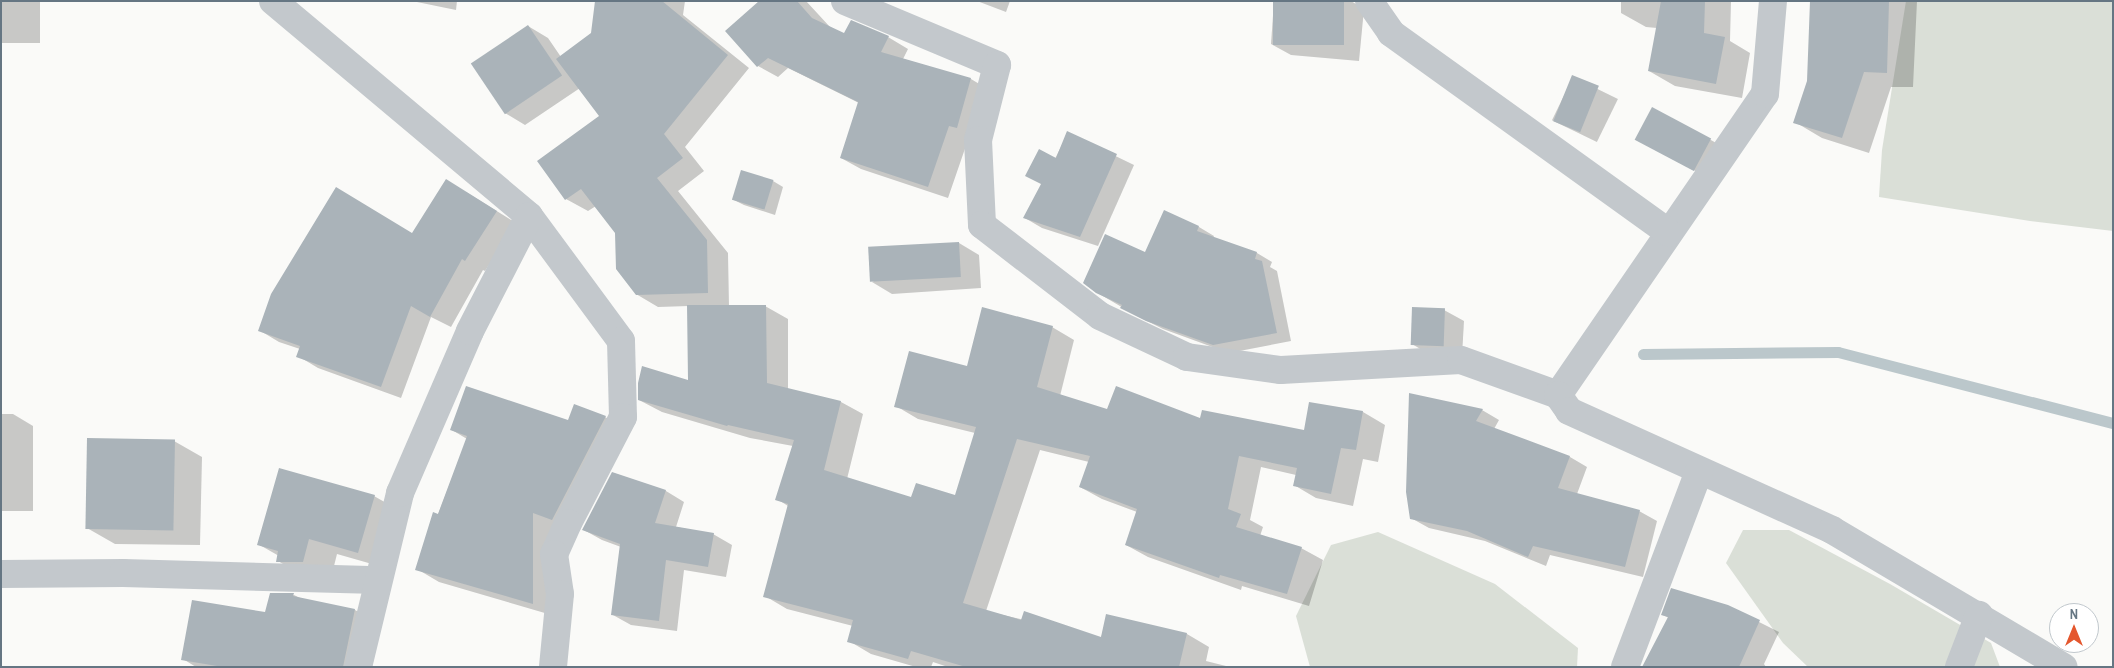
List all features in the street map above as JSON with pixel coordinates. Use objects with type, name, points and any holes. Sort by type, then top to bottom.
[{"type":"street","points":[[273,1],[530,216],[621,341],[623,417],[554,554],[560,594],[553,667]]},
{"type":"street","points":[[845,1],[997,65],[978,140],[982,225],[1100,316],[1187,358],[1281,370],[1461,360],[1558,395],[1569,411],[1832,530],[1979,615],[2064,667]]},
{"type":"street","points":[[1370,1],[1391,33],[1669,233]]},
{"type":"street","points":[[1558,395],[1765,94],[1773,1]]},
{"type":"street","points":[[358,667],[400,493],[470,330],[530,216]]},
{"type":"street","points":[[1625,667],[1700,470]]},
{"type":"street","points":[[1,574],[123,574],[378,580]]},
{"type":"street","points":[[1959,667],[1979,615]]},
{"type":"shaded area","points":[[1906,1],[2113,1],[2113,231],[2030,221],[1879,197],[1882,150]]},
{"type":"shaded area","points":[[1743,530],[1789,530],[1890,584],[1991,643],[2000,667],[1808,667],[1783,643],[1726,563]]},
{"type":"shaded area","points":[[1378,532],[1495,584],[1578,648],[1577,667],[1310,667],[1296,616],[1331,545]]},
{"type":"building","points":[[595,1],[662,1],[728,55],[664,134],[683,158],[657,178],[707,240],[708,293],[636,295],[616,269],[615,233],[581,189],[565,200],[537,161],[599,116],[556,59],[591,33]]},
{"type":"building","points":[[759,1],[797,1],[812,18],[844,33],[851,20],[889,36],[881,52],[971,78],[957,128],[949,126],[928,187],[840,158],[858,102],[768,58],[757,67],[725,31]]},
{"type":"building","points":[[1273,1],[1344,1],[1344,45],[1273,45]]},
{"type":"building","points":[[1661,1],[1705,1],[1704,33],[1725,37],[1716,84],[1648,71]]},
{"type":"building","points":[[1810,1],[1889,1],[1887,73],[1864,72],[1842,138],[1793,123],[1807,81]]},
{"type":"building","points":[[528,25],[562,76],[505,114],[471,64]]},
{"type":"building","points":[[1572,75],[1599,86],[1580,132],[1553,121]]},
{"type":"building","points":[[1652,107],[1711,138],[1694,171],[1635,140]]},
{"type":"building","points":[[1067,131],[1117,154],[1080,237],[1023,218],[1041,184],[1025,176],[1039,149],[1056,158]]},
{"type":"building","points":[[741,170],[774,180],[764,210],[732,200]]},
{"type":"building","points":[[446,179],[497,211],[465,261],[462,259],[430,317],[411,306],[381,387],[296,357],[300,346],[258,331],[271,294],[336,187],[412,233]]},
{"type":"building","points":[[1164,210],[1199,226],[1197,231],[1257,252],[1255,259],[1262,261],[1277,333],[1213,345],[1146,321],[1120,308],[1122,305],[1096,293],[1083,283],[1105,234],[1145,252]]},
{"type":"building","points":[[959,242],[961,277],[870,282],[868,247]]},
{"type":"building","points":[[687,305],[766,305],[767,383],[841,401],[824,470],[911,497],[916,483],[955,495],[976,427],[894,407],[909,351],[967,366],[982,307],[1053,326],[1037,387],[1107,409],[1116,386],[1200,418],[1202,410],[1304,430],[1309,402],[1363,411],[1356,450],[1341,448],[1331,494],[1293,486],[1297,468],[1239,456],[1228,509],[1241,514],[1236,527],[1302,547],[1287,594],[1220,575],[1219,578],[1125,545],[1137,509],[1079,487],[1090,456],[1017,439],[963,603],[1021,620],[1024,611],[1101,637],[1106,614],[1187,633],[1179,667],[966,667],[911,651],[908,659],[847,642],[853,620],[763,597],[788,504],[775,500],[794,440],[727,426],[638,400],[638,383],[642,366],[688,380]]},
{"type":"building","points":[[1412,307],[1445,308],[1444,346],[1411,345]]},
{"type":"building","points":[[466,386],[568,420],[574,404],[606,416],[552,520],[533,513],[533,604],[415,570],[433,512],[438,514],[467,436],[450,430]]},
{"type":"building","points":[[1409,393],[1483,409],[1476,421],[1570,456],[1558,488],[1640,510],[1625,567],[1533,546],[1528,557],[1467,531],[1410,519],[1406,492]]},
{"type":"building","points":[[87,438],[175,440],[173,531],[85,529]]},
{"type":"building","points":[[279,468],[375,495],[358,553],[309,539],[303,562],[276,562],[278,551],[257,545]]},
{"type":"building","points":[[612,472],[666,490],[655,523],[714,533],[708,567],[666,560],[659,621],[611,615],[620,544],[582,530]]},
{"type":"building","points":[[1671,588],[1728,605],[1760,620],[1739,667],[1642,667],[1668,617],[1661,615]]},
{"type":"building","points":[[270,593],[294,593],[293,596],[355,609],[343,667],[223,667],[181,660],[192,600],[265,612]]},
{"type":"waterway","points":[[1643,354],[1838,352],[2113,423]]}]
